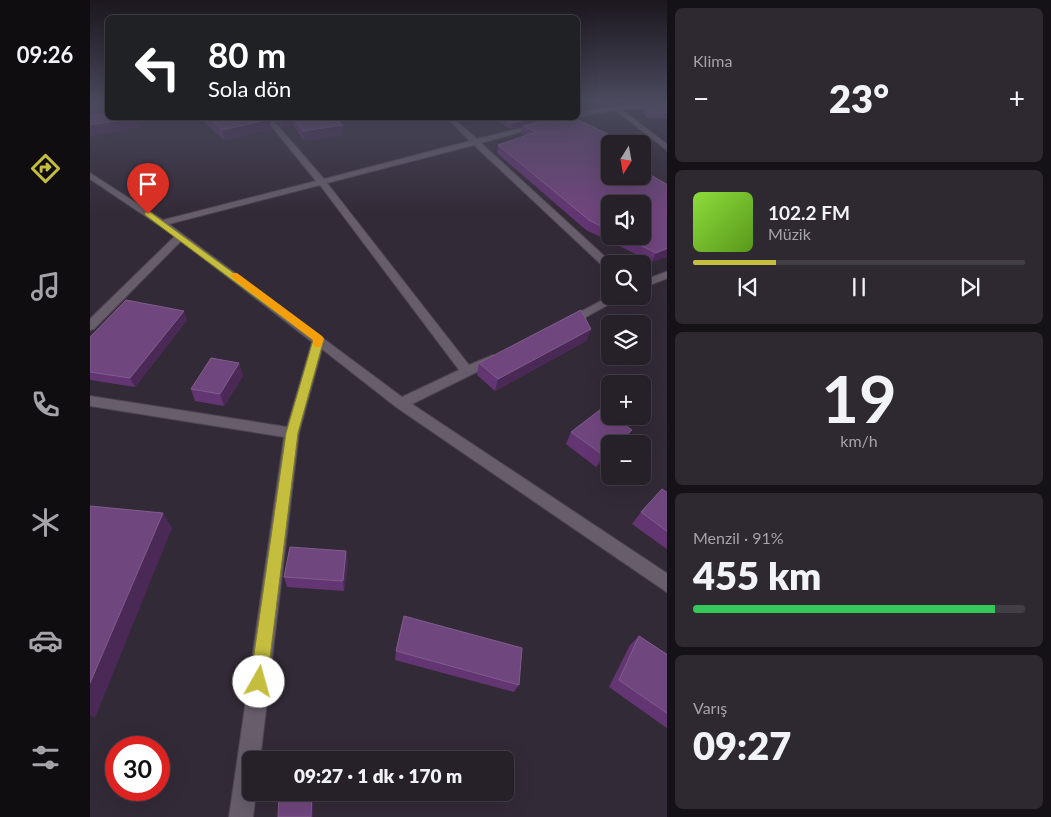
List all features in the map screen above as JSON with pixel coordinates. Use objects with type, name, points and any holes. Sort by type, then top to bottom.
[{"type":"street","points":[[285,138],[322,182],[467,372]]},
{"type":"street","points":[[473,138],[601,259]]},
{"type":"street","points":[[162,223],[487,138]]},
{"type":"street","points":[[653,138],[667,149]]},
{"type":"street","points":[[90,175],[181,236],[401,402],[667,585]]},
{"type":"street","points":[[90,326],[181,236]]},
{"type":"street","points":[[651,281],[667,274]]},
{"type":"street","points":[[552,330],[601,305]]},
{"type":"street","points":[[241,817],[292,433],[319,339]]},
{"type":"street","points":[[401,402],[501,356]]},
{"type":"street","points":[[90,401],[292,433]]},
{"type":"building","points":[[518,138],[601,138],[601,185],[651,185],[651,175],[667,184],[667,248],[656,253],[640,245],[651,245],[651,195],[601,195],[601,226],[589,220],[498,145]]},
{"type":"building","points":[[126,300],[184,311],[130,378],[90,372],[90,337]]},
{"type":"building","points":[[581,310],[591,329],[498,379],[479,363]]},
{"type":"building","points":[[211,358],[239,363],[220,394],[191,389]]},
{"type":"building","points":[[601,409],[601,425],[625,425],[632,430],[626,435],[601,435],[601,454],[571,432]]},
{"type":"building","points":[[662,489],[667,492],[667,531],[641,512]]},
{"type":"building","points":[[90,506],[163,513],[90,683]]},
{"type":"building","points":[[290,547],[346,551],[343,581],[284,577]]},
{"type":"building","points":[[404,616],[522,648],[519,685],[396,651]]},
{"type":"building","points":[[639,636],[667,654],[667,713],[619,680]]},
{"type":"building","points":[[279,801],[312,801],[311,817],[278,817]]},
{"type":"slow traffic","points":[[234,275],[319,339],[317,345]]},
{"type":"route","points":[[148,214],[181,236],[319,339],[292,433],[259,682]]}]
